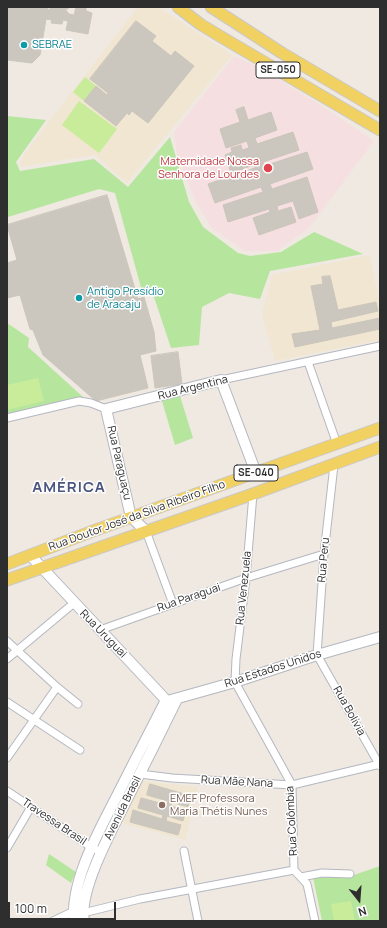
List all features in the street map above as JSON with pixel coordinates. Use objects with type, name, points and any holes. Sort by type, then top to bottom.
[{"type":"main road","name":"SE-050","points":[[178,7],[200,24],[380,130]]},
{"type":"main road","name":"SE-050","points":[[211,7],[282,53],[380,111]]},
{"type":"main road","name":"Rua Doutor José da Silva Ribeiro Filho","points":[[7,564],[131,517],[380,428]]},
{"type":"main road","name":"Rua Doutor José da Silva Ribeiro Filho","points":[[7,580],[146,530],[253,494],[380,447]]},
{"type":"street","name":"Rua Argentina","points":[[106,409],[221,380],[380,346]]},
{"type":"street","points":[[308,362],[337,444]]},
{"type":"street","points":[[221,380],[256,473]]},
{"type":"street","points":[[7,418],[79,401],[91,403],[106,409]]},
{"type":"street","name":"Rua Paraguaçu","points":[[106,409],[131,517]]},
{"type":"street","name":"Rua Peru","points":[[317,655],[324,554],[334,465]]},
{"type":"street","name":"Rua Venezuela","points":[[235,682],[253,494]]},
{"type":"street","points":[[131,517],[146,530],[174,604]]},
{"type":"street","name":"Rua Paraguai","points":[[100,630],[246,578],[324,554]]},
{"type":"street","name":"Rua Uruguai","points":[[30,555],[166,700]]},
{"type":"street","points":[[7,659],[74,603]]},
{"type":"street","name":"Rua Estados Unidos","points":[[166,700],[235,682],[380,636]]},
{"type":"street","points":[[7,641],[57,687],[78,704]]},
{"type":"street","name":"Rua Bolívia","points":[[317,655],[380,765]]},
{"type":"street","name":"Rua Colômbia","points":[[235,682],[292,785],[294,870],[307,884],[315,921]]},
{"type":"street","points":[[7,758],[57,687]]},
{"type":"street","name":"Avenida Brasil","points":[[79,917],[101,852],[177,698]]},
{"type":"street","name":"Avenida Brasil","points":[[79,917],[76,895],[91,847],[166,700]]},
{"type":"street","points":[[7,702],[80,750]]},
{"type":"street","name":"Rua Mãe Nana","points":[[140,774],[172,778],[292,785],[380,765]]},
{"type":"street","name":"Travessa Brasil","points":[[7,791],[91,847],[101,852]]},
{"type":"street","points":[[7,848],[31,807]]},
{"type":"street","points":[[184,851],[198,921]]},
{"type":"street","points":[[53,921],[79,917],[140,899],[294,870]]},
{"type":"street","points":[[301,877],[322,873],[350,874]]},
{"type":"shaded area","points":[[138,7],[158,7],[232,55],[127,183],[95,155],[19,167],[24,155],[47,124]]},
{"type":"shaded area","name":"Maternidade Nossa Senhora de Lourdes","points":[[234,56],[260,68],[325,108],[374,141],[309,228],[277,251],[245,251],[213,229],[196,203],[177,153],[174,132]]},
{"type":"shaded area","points":[[370,255],[380,309],[380,340],[275,361],[262,314],[272,275]]},
{"type":"shaded area","name":"EMEF Professora Maria Thétis Nunes","points":[[142,781],[198,787],[185,840],[122,823]]},
{"type":"green space","points":[[85,77],[96,86],[84,101],[73,92]]},
{"type":"green space","points":[[79,101],[117,129],[99,153],[62,125]]},
{"type":"green space","points":[[7,116],[46,120],[16,162],[20,171],[94,159],[128,187],[170,137],[189,202],[203,227],[238,253],[250,256],[281,252],[314,232],[363,254],[270,271],[260,299],[229,293],[202,307],[199,345],[171,348],[152,291],[142,291],[115,193],[99,189],[8,217]]},
{"type":"green space","points":[[7,323],[29,338],[28,347],[83,397],[7,414]]},
{"type":"green space","points":[[38,378],[44,401],[7,410],[7,385]]},
{"type":"green space","points":[[180,396],[193,438],[175,445],[162,401]]},
{"type":"green space","points":[[49,854],[76,872],[71,883],[46,865]]},
{"type":"green space","points":[[380,866],[380,921],[322,921],[313,877],[318,875],[348,877]]},
{"type":"green space","points":[[351,901],[355,921],[334,921],[331,904]]},
{"type":"building","name":"SEBRAE","points":[[7,7],[48,7],[47,11],[52,7],[68,7],[68,9],[65,9],[69,14],[74,15],[76,7],[86,7],[86,11],[92,13],[88,34],[66,30],[68,21],[63,20],[62,24],[51,23],[52,20],[46,19],[40,55],[32,63],[7,60]]},
{"type":"building","points":[[136,21],[156,36],[152,41],[171,56],[175,51],[194,66],[148,123],[132,111],[129,115],[127,113],[116,126],[84,101],[96,86],[107,95],[108,93],[90,79]]},
{"type":"building","points":[[244,107],[248,120],[271,112],[277,130],[255,138],[257,144],[293,132],[299,150],[263,162],[264,166],[307,152],[313,169],[270,184],[272,189],[307,177],[318,212],[299,219],[293,201],[277,206],[278,211],[291,207],[296,222],[259,235],[253,218],[270,212],[269,209],[228,222],[223,205],[263,192],[261,187],[215,203],[208,184],[255,168],[254,165],[231,173],[225,155],[232,152],[231,148],[241,145],[242,150],[249,148],[247,141],[226,148],[220,129],[240,122],[236,110]]},
{"type":"building","name":"Antigo Presídio de Aracaju","points":[[107,195],[138,299],[144,297],[154,332],[156,351],[140,355],[148,388],[96,401],[43,355],[33,330],[30,329],[20,295],[7,298],[7,263],[17,260],[7,225]]},
{"type":"building","points":[[330,276],[338,310],[376,302],[378,311],[331,322],[332,328],[380,318],[380,329],[295,347],[292,334],[320,330],[311,286],[323,284],[322,277]]},
{"type":"building","points":[[178,352],[182,384],[155,388],[151,356]]},
{"type":"building","points":[[150,784],[191,796],[188,807],[172,802],[171,806],[186,811],[183,821],[167,816],[166,821],[181,825],[178,835],[130,822],[133,810],[162,819],[163,815],[138,808],[141,798],[167,805],[168,801],[147,795]]},
{"type":"place","name":"SEBRAE","points":[[24,45]]},
{"type":"place","name":"Maternidade Nossa Senhora de Lourdes","points":[[268,168]]},
{"type":"place","name":"Antigo Presídio de Aracaju","points":[[79,298]]},
{"type":"place","name":"EMEF Professora Maria Thétis Nunes","points":[[162,805]]},
{"type":"district","name":"AMÉRICA","points":[[69,488]]}]
